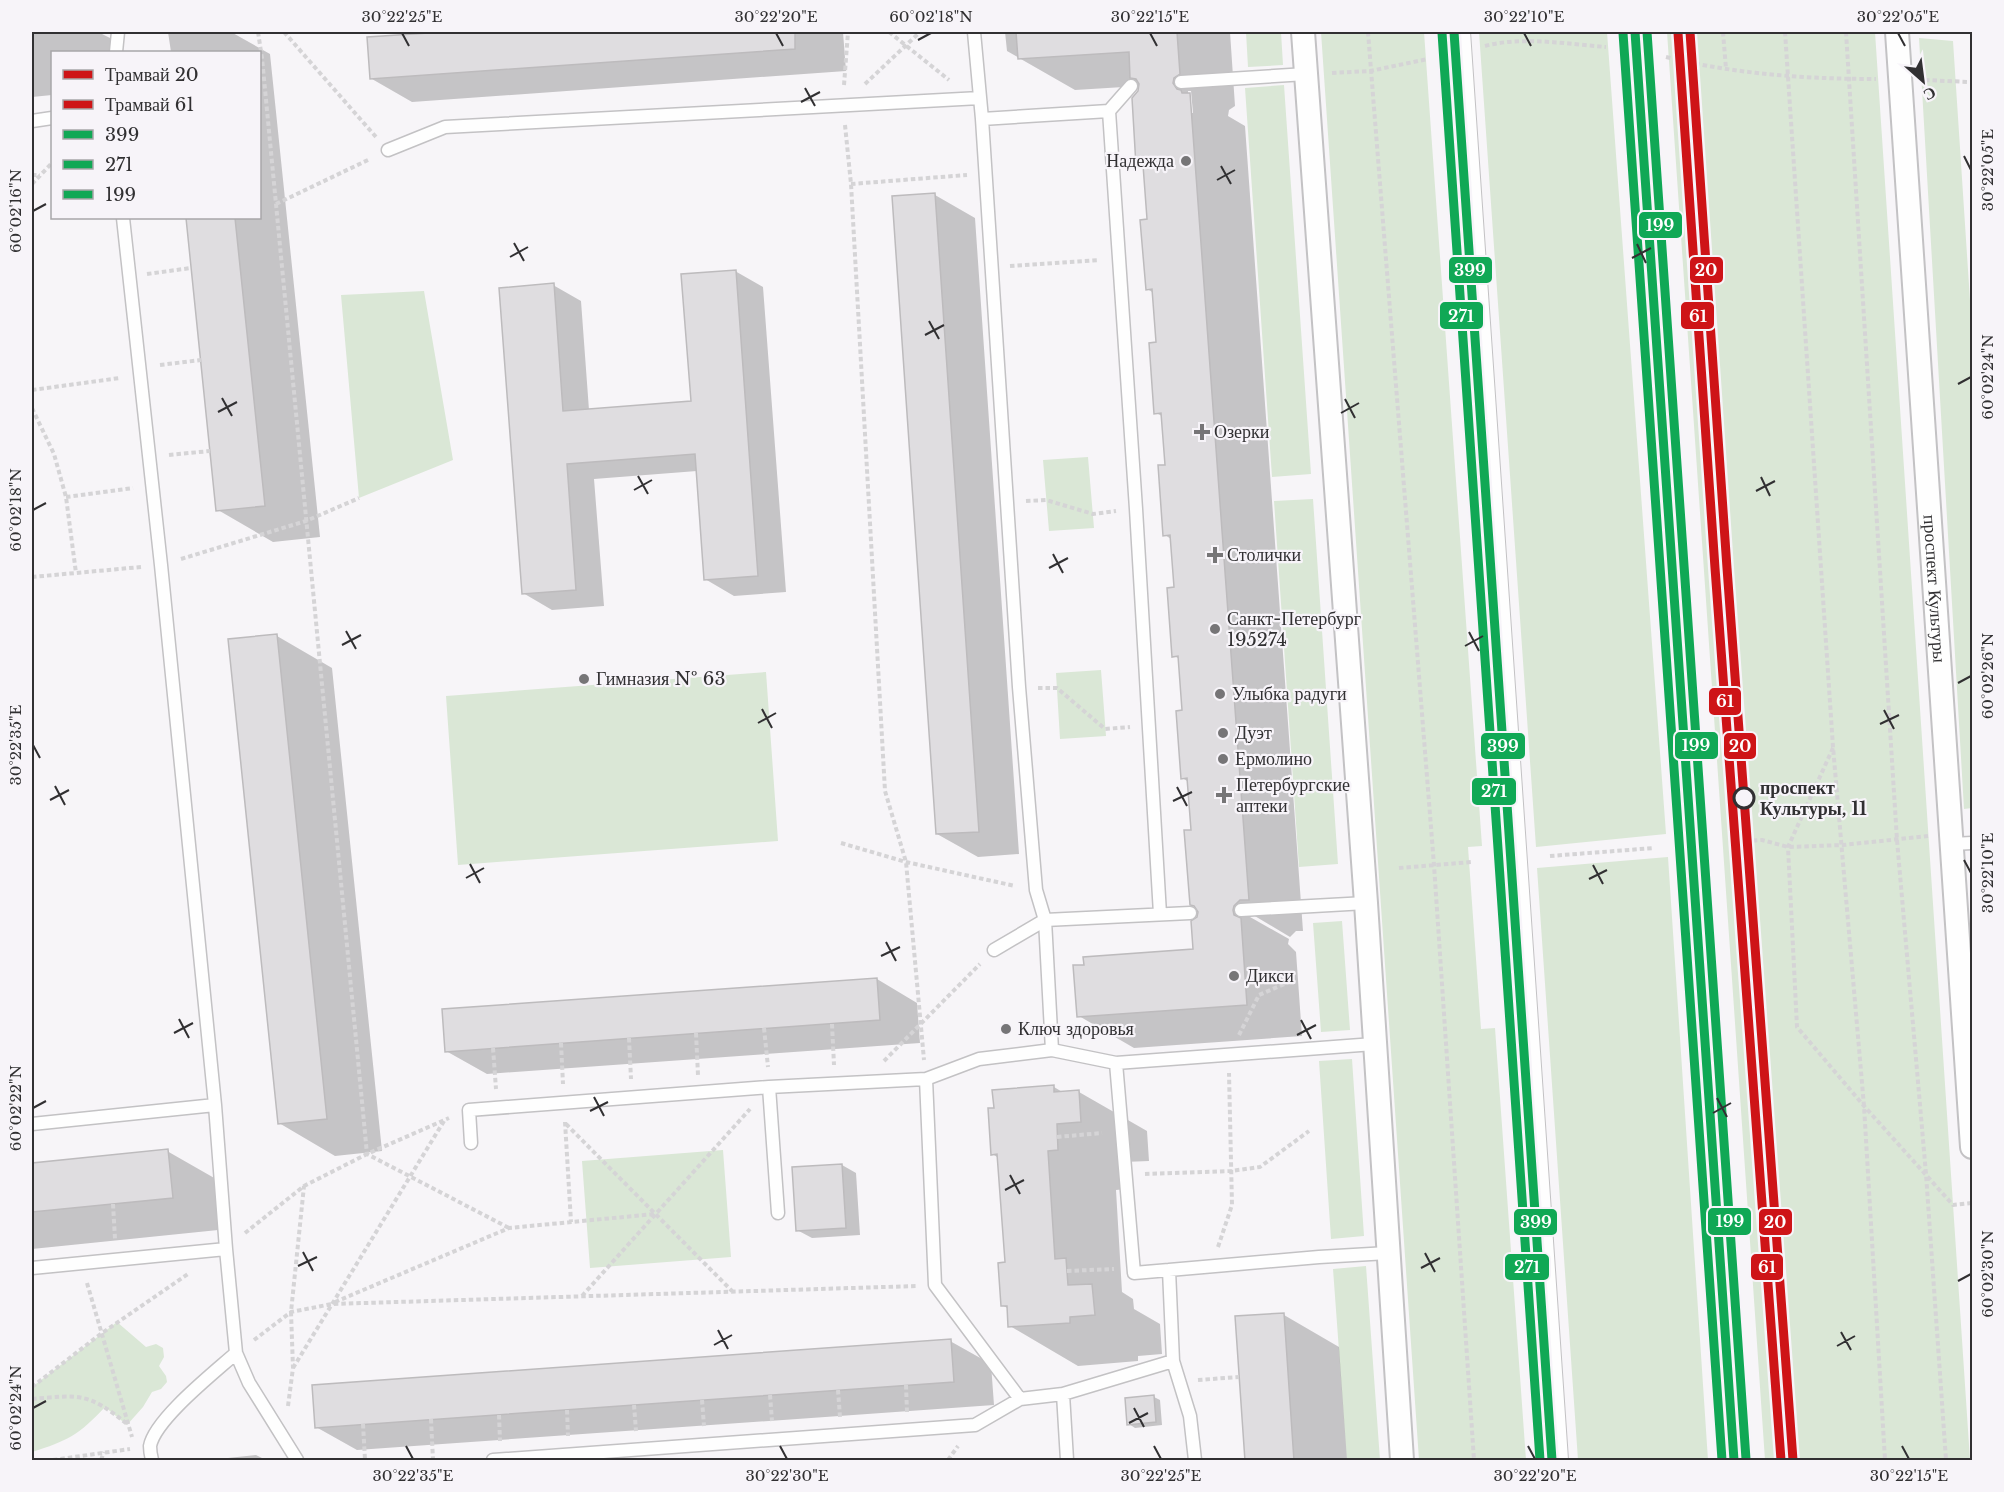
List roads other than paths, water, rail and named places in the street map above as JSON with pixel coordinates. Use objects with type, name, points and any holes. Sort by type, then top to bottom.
[{"type":"main road","points":[[1454,32],[1552,1461]]},
{"type":"main road","points":[[1635,32],[1734,1461]]},
{"type":"street","points":[[1303,32],[1366,903],[1402,1461]]},
{"type":"street","name":"проспект Культуры","points":[[1897,32],[1962,844],[1972,1147]]},
{"type":"lane","points":[[116,51],[118,32]]},
{"type":"lane","points":[[974,32],[986,173],[1019,687],[1036,891],[1045,920],[1052,1050]]},
{"type":"lane","points":[[1181,82],[1306,74]]},
{"type":"lane","points":[[1131,86],[1109,111],[1160,914]]},
{"type":"lane","points":[[388,150],[446,127],[980,98]]},
{"type":"lane","points":[[982,119],[1109,111]]},
{"type":"lane","points":[[32,120],[51,118]]},
{"type":"lane","points":[[123,219],[161,565],[215,1105],[237,1353],[249,1383],[297,1461]]},
{"type":"lane","points":[[1241,910],[1366,903]]},
{"type":"lane","points":[[994,950],[1045,920],[1190,913]]},
{"type":"lane","points":[[471,1143],[469,1110],[769,1087],[926,1079],[979,1059],[1052,1050],[1116,1063],[1374,1044]]},
{"type":"lane","points":[[1116,1063],[1134,1273],[1388,1253]]},
{"type":"lane","points":[[926,1079],[935,1285],[1020,1399]]},
{"type":"lane","points":[[769,1087],[778,1213]]},
{"type":"lane","points":[[32,1124],[215,1105]]},
{"type":"lane","points":[[32,1268],[226,1249]]},
{"type":"lane","points":[[1169,1270],[1173,1361],[1190,1416],[1195,1461]]},
{"type":"lane","points":[[152,1461],[150,1446],[160,1426],[173,1411],[237,1353]]},
{"type":"lane","points":[[493,1461],[975,1425],[1020,1399],[1063,1394],[1173,1361]]},
{"type":"lane","points":[[1063,1394],[1067,1461]]},
{"type":"tram line","name":"20","points":[[1690,32],[1793,1460]]},
{"type":"tram line","name":"61","points":[[1678,33],[1781,1460]]},
{"type":"place","name":"Надежда","points":[[1186,161]]},
{"type":"place","name":"Озерки","points":[[1202,432]]},
{"type":"place","name":"Столички","points":[[1215,555]]},
{"type":"place","name":"Санкт-Петербург 195274","points":[[1215,629]]},
{"type":"place","name":"Гимназия № 63","points":[[584,679]]},
{"type":"place","name":"Улыбка радуги","points":[[1220,694]]},
{"type":"place","name":"Дуэт","points":[[1223,733]]},
{"type":"place","name":"Ермолино","points":[[1223,759]]},
{"type":"place","name":"Петербургские аптеки","points":[[1224,795]]},
{"type":"place","name":"проспект Культуры, 11","points":[[1744,798]]},
{"type":"place","name":"Дикси","points":[[1234,976]]},
{"type":"place","name":"Ключ здоровья","points":[[1006,1029]]}]
